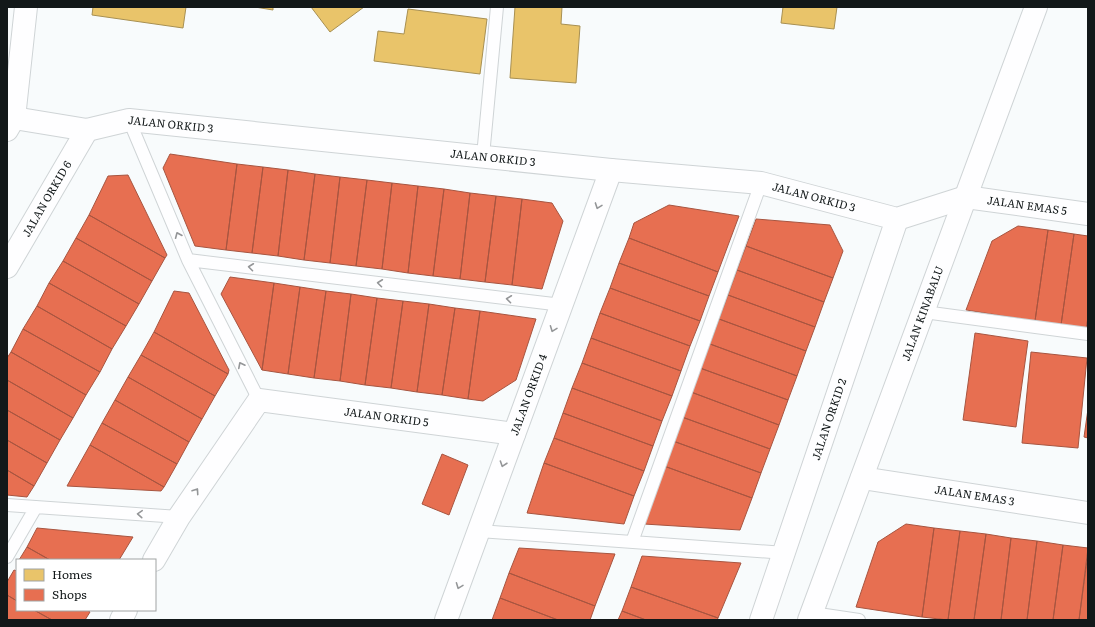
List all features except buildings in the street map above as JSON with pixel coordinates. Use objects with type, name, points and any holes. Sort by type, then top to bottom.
[{"type":"street","points":[[11,124],[26,7]]},
{"type":"street","name":"JALAN KINABALU","points":[[811,616],[1036,7]]},
{"type":"street","name":"JALAN ORKID 3","points":[[11,124],[87,130],[129,120],[611,170],[761,183],[897,219]]},
{"type":"street","name":"JALAN ORKID 6","points":[[7,268],[87,130]]},
{"type":"street","name":"JALAN ORKID 4","points":[[446,620],[611,170]]},
{"type":"street","points":[[897,219],[966,197]]},
{"type":"street","name":"JALAN EMAS 5","points":[[966,197],[1088,214]]},
{"type":"street","name":"JALAN ORKID 2","points":[[761,620],[897,219]]},
{"type":"street","points":[[155,559],[178,517],[259,400]]},
{"type":"street","name":"JALAN ORKID 5","points":[[259,400],[514,434]]},
{"type":"street","name":"JALAN EMAS 3","points":[[862,478],[1088,513]]},
{"type":"street","points":[[121,620],[126,611]]},
{"type":"lane","points":[[483,156],[497,7]]},
{"type":"lane","points":[[129,120],[188,260],[259,400]]},
{"type":"lane","points":[[632,542],[761,183]]},
{"type":"lane","points":[[188,260],[562,305]]},
{"type":"lane","points":[[924,312],[1088,334]]},
{"type":"lane","points":[[7,505],[178,517]]},
{"type":"lane","points":[[7,558],[36,507]]},
{"type":"lane","points":[[479,531],[784,552]]},
{"type":"lane","points":[[811,616],[860,620]]}]
